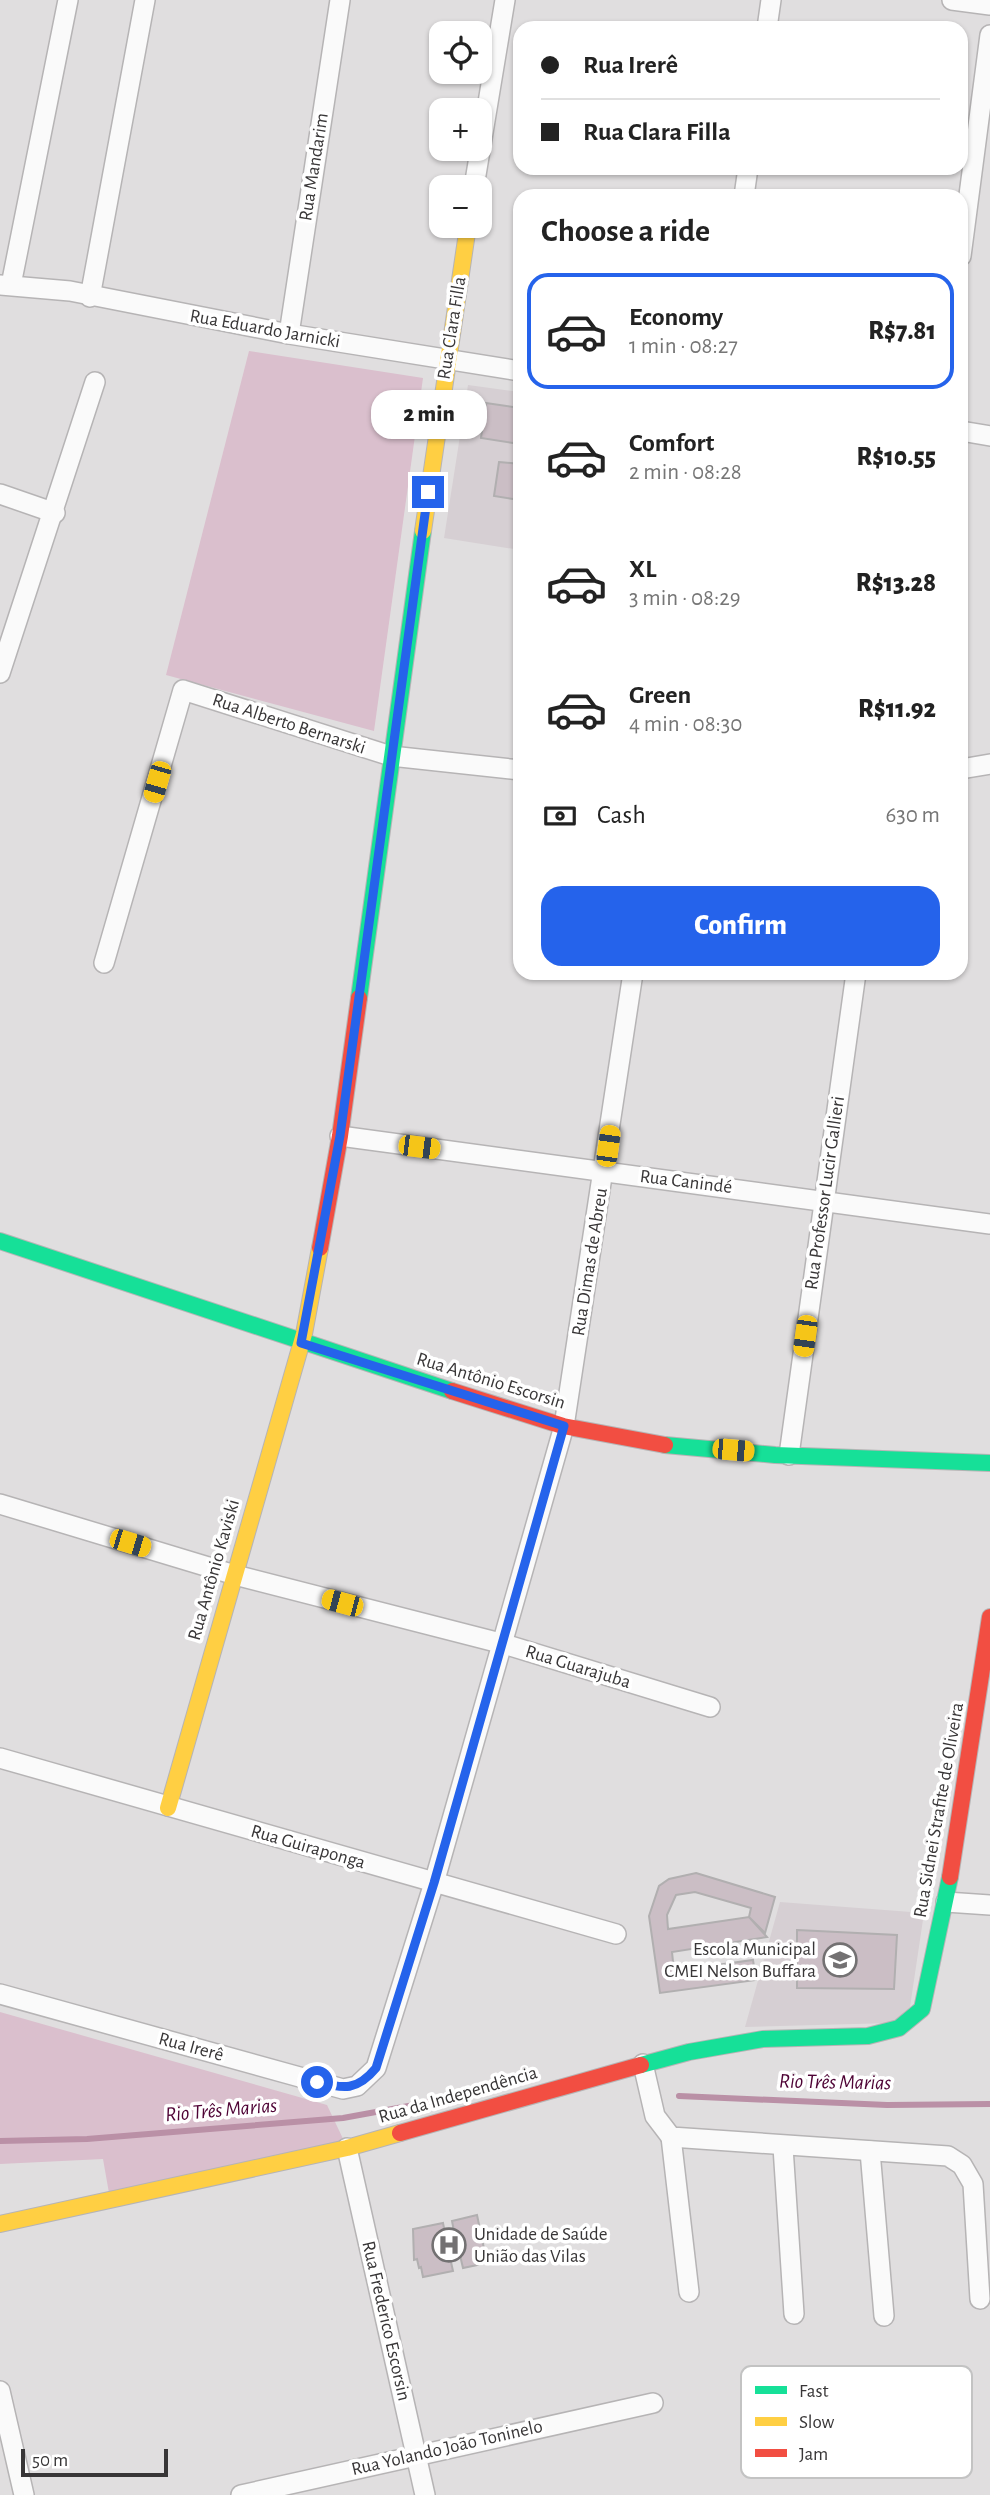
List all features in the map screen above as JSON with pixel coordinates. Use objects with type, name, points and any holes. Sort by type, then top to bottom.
[{"type":"street","points":[[6,285],[68,0]]},
{"type":"street","points":[[90,297],[145,0]]},
{"type":"street","name":"Rua Mandarim","points":[[289,334],[340,0]]},
{"type":"street","points":[[476,175],[505,0]]},
{"type":"street","points":[[768,21],[771,0]]},
{"type":"street","points":[[952,0],[990,5]]},
{"type":"street","points":[[968,203],[990,35]]},
{"type":"street","name":"Rua Clara Filla","points":[[301,1343],[340,1136],[446,360],[466,238]]},
{"type":"street","name":"Rua Eduardo Jarnicki","points":[[6,285],[70,291],[289,334],[513,370]]},
{"type":"street","points":[[0,673],[55,513],[95,382]]},
{"type":"street","points":[[968,432],[990,436]]},
{"type":"street","points":[[0,494],[55,513]]},
{"type":"street","name":"Rua Alberto Bernarski","points":[[104,963],[183,690],[391,756],[513,769]]},
{"type":"street","points":[[968,768],[990,764]]},
{"type":"street","name":"Rua Dimas de Abreu","points":[[564,1426],[632,980]]},
{"type":"street","name":"Rua Professor Lucir Gallieri","points":[[789,1455],[855,980]]},
{"type":"street","name":"Rua Canindé","points":[[340,1136],[990,1224]]},
{"type":"street","name":"Rua Antônio Escorsin","points":[[0,1241],[82,1266],[301,1343],[564,1426],[677,1446],[789,1455],[990,1463]]},
{"type":"street","name":"Rua Antônio Kaviski","points":[[168,1808],[301,1343]]},
{"type":"street","points":[[434,1883],[564,1426]]},
{"type":"street","name":"Rua Guarajuba","points":[[0,1504],[235,1575],[504,1644],[710,1707]]},
{"type":"street","name":"Rua Sidnei Strafite de Oliveira","points":[[922,2009],[946,1902],[986,1684],[990,1617]]},
{"type":"street","name":"Rua Guiraponga","points":[[0,1758],[617,1934]]},
{"type":"street","name":"Rua Irerê","points":[[0,1994],[343,2089],[357,2086],[376,2068],[434,1883]]},
{"type":"street","points":[[946,1902],[990,1905]]},
{"type":"street","name":"Rua da Independência","points":[[0,2224],[347,2148],[643,2064],[763,2039],[868,2036],[899,2028],[922,2009]]},
{"type":"street","points":[[643,2064],[655,2116],[671,2137],[689,2292]]},
{"type":"street","points":[[671,2137],[783,2147],[948,2156],[962,2165],[973,2184],[980,2299]]},
{"type":"street","points":[[783,2147],[794,2314]]},
{"type":"street","name":"Rua Frederico Escorsin","points":[[347,2148],[425,2495]]},
{"type":"street","points":[[870,2151],[884,2316]]},
{"type":"street","points":[[0,2391],[24,2495]]},
{"type":"street","name":"Rua Yolando João Toninelo","points":[[241,2495],[653,2403]]},
{"type":"shaded area","points":[[249,351],[423,378],[374,731],[166,675]]},
{"type":"shaded area","points":[[468,385],[513,391],[513,549],[444,538]]},
{"type":"shaded area","name":"Escola Municipal CMEI Nelson Buffara","points":[[780,1902],[924,1913],[910,2007],[892,2023],[745,2027]]},
{"type":"shaded area","points":[[0,2012],[327,2105],[345,2143],[109,2193],[103,2159],[0,2164]]},
{"type":"building","points":[[486,403],[513,407],[513,443],[481,438]]},
{"type":"building","points":[[499,462],[513,463],[513,499],[494,496]]},
{"type":"building","points":[[696,1873],[775,1897],[765,1933],[749,1917],[767,1937],[672,1952],[674,1971],[753,1960],[756,1980],[660,1993],[649,1916],[659,1886],[669,1879]],"holes":[[[695,1892],[751,1908],[749,1917],[668,1929],[667,1915],[676,1895]]]},
{"type":"building","points":[[797,1930],[897,1935],[894,1989],[797,1988]]},
{"type":"building","name":"Unidade de Saúde União das Vilas","points":[[477,2215],[487,2263],[463,2268],[459,2251],[449,2253],[453,2271],[423,2277],[417,2259],[414,2260],[413,2229],[443,2223],[445,2233],[454,2231],[452,2221]]},
{"type":"waterway","name":"Rio Três Marias","points":[[0,2141],[87,2139],[343,2118],[485,2092]]},
{"type":"waterway","name":"Rio Três Marias","points":[[679,2096],[887,2105],[990,2104]]},
{"type":"traffic: fast","points":[[359,998],[423,531]]},
{"type":"traffic: fast","points":[[0,1241],[452,1391]]},
{"type":"traffic: fast","points":[[665,1445],[775,1455],[990,1463]]},
{"type":"traffic: fast","points":[[641,2065],[689,2052],[763,2039],[868,2036],[899,2028],[922,2009],[950,1877]]},
{"type":"traffic: slow","points":[[423,531],[466,238]]},
{"type":"traffic: slow","points":[[168,1808],[304,1334],[320,1248]]},
{"type":"traffic: slow","points":[[0,2224],[347,2148],[400,2133]]},
{"type":"traffic: jam","points":[[320,1248],[340,1136],[359,998]]},
{"type":"traffic: jam","points":[[452,1391],[563,1426],[665,1445]]},
{"type":"traffic: jam","points":[[950,1877],[990,1617]]},
{"type":"traffic: jam","points":[[400,2133],[641,2065]]},
{"type":"place","name":"Escola Municipal CMEI Nelson Buffara","points":[[840,1960]]},
{"type":"place","name":"Unidade de Saúde União das Vilas","points":[[449,2245]]},
{"type":"route","points":[[317,2082],[343,2089],[357,2086],[376,2068],[504,1644],[564,1426],[301,1343],[340,1136],[428,492]]}]
